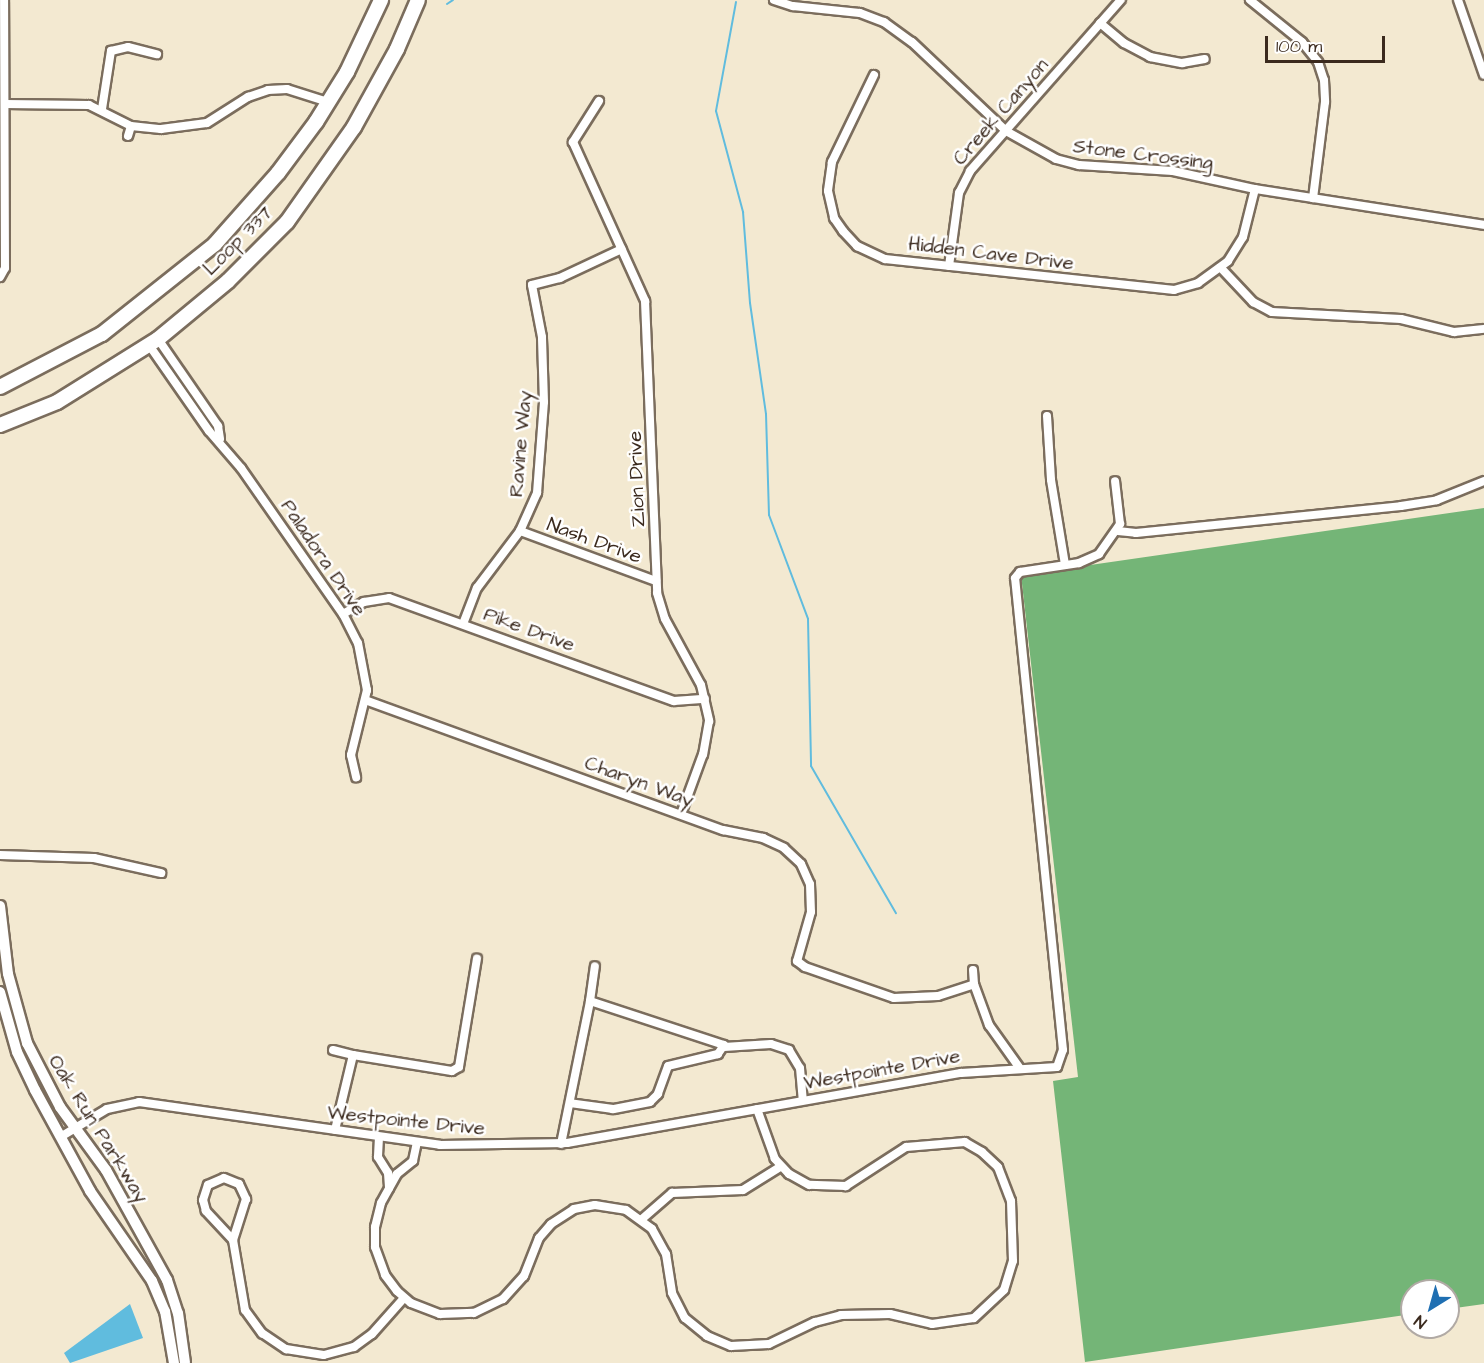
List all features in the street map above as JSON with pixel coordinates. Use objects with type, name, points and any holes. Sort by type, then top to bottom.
[{"type":"main road","name":"Loop 337","points":[[0,387],[102,334],[181,274],[243,214],[328,102],[361,46],[381,0]]},
{"type":"main road","name":"Loop 337","points":[[0,425],[57,402],[153,342],[228,281],[287,222],[354,127],[397,49],[418,0]]},
{"type":"main road","points":[[0,396],[114,336],[151,309],[181,274]]},
{"type":"street","points":[[1,276],[6,268],[4,0]]},
{"type":"street","name":"Stone Crossing","points":[[774,0],[793,6],[860,13],[884,21],[912,42],[1006,130],[1034,150],[1064,161],[1173,171],[1255,189],[1484,225]]},
{"type":"street","name":"Creek Canyon","points":[[949,266],[963,183],[1006,130],[1121,0]]},
{"type":"street","points":[[1250,0],[1302,42],[1318,62],[1324,80],[1325,102],[1313,198]]},
{"type":"street","points":[[1458,0],[1484,75]]},
{"type":"street","points":[[1101,23],[1124,43],[1150,57],[1182,63],[1205,59]]},
{"type":"street","points":[[102,109],[111,51],[128,47],[158,54]]},
{"type":"street","name":"Hidden Cave Drive","points":[[874,75],[832,162],[828,191],[834,218],[857,246],[873,255],[1156,290],[1185,288],[1221,268],[1243,237],[1255,189]]},
{"type":"street","points":[[5,104],[79,104],[102,109],[130,126],[161,129],[199,126],[248,97],[278,89],[328,102]]},
{"type":"street","name":"Zion Drive","points":[[599,101],[573,142],[645,302],[656,581],[665,619],[688,658],[705,699],[709,729],[681,814]]},
{"type":"street","points":[[128,136],[130,126]]},
{"type":"street","name":"Ravine Way","points":[[463,624],[477,588],[520,531],[534,503],[538,484],[544,402],[542,338],[532,285],[560,278],[622,249]]},
{"type":"street","points":[[1221,268],[1253,302],[1272,312],[1401,319],[1454,332],[1484,329]]},
{"type":"street","name":"Paladora Drive","points":[[153,342],[209,431],[220,439],[343,614],[363,656],[365,700],[351,754],[356,777]]},
{"type":"street","points":[[1047,416],[1051,480],[1065,565]]},
{"type":"street","points":[[1116,481],[1121,516],[1118,531],[1136,533],[1401,506],[1437,500],[1484,481]]},
{"type":"street","name":"Nash Drive","points":[[520,531],[656,581]]},
{"type":"street","name":"Westpointe Drive","points":[[62,1136],[107,1109],[139,1102],[417,1142],[504,1147],[561,1144],[960,1073],[1019,1067],[1054,1069],[1063,1055],[1015,578],[1020,572],[1092,558],[1118,531]]},
{"type":"street","name":"Pike Drive","points":[[343,614],[364,602],[389,598],[674,701],[705,699]]},
{"type":"street","name":"Charyn Way","points":[[365,700],[723,830],[773,842],[801,864],[810,884],[812,906],[797,961],[894,999],[938,996],[974,984]]},
{"type":"street","points":[[0,855],[93,858],[161,873]]},
{"type":"street","name":"Oak Run Parkway","points":[[0,906],[17,1015],[36,1064],[73,1128],[106,1170],[167,1280],[178,1313],[185,1363]]},
{"type":"street","points":[[333,1050],[452,1071],[459,1067],[477,958]]},
{"type":"street","points":[[561,1144],[595,966]]},
{"type":"street","points":[[973,970],[974,984],[989,1024],[1019,1067]]},
{"type":"street","name":"Oak Run Parkway","points":[[0,992],[17,1052],[90,1191],[152,1281],[169,1328],[174,1363]]},
{"type":"street","points":[[590,1001],[724,1047],[771,1044],[789,1050],[800,1068],[803,1100]]},
{"type":"street","points":[[570,1103],[613,1109],[650,1102],[658,1094],[668,1066],[718,1054],[724,1047]]},
{"type":"street","points":[[335,1130],[353,1055]]},
{"type":"street","points":[[417,1142],[413,1161],[388,1188],[377,1215],[375,1247],[385,1275],[404,1298],[440,1314],[463,1316],[484,1310],[512,1292],[524,1276],[539,1238],[565,1214],[585,1206],[605,1205],[642,1219],[660,1241],[672,1293],[685,1318],[707,1336],[732,1346],[769,1344],[815,1322],[841,1315],[890,1314],[932,1324],[974,1318],[1004,1290],[1013,1261],[1011,1201],[998,1167],[974,1147],[965,1142],[906,1147],[846,1186],[809,1185],[780,1167],[769,1148],[758,1109]]},
{"type":"street","points":[[379,1137],[378,1157],[386,1169],[388,1188]]},
{"type":"street","points":[[642,1219],[672,1192],[743,1190],[780,1167]]},
{"type":"street","points":[[386,1169],[402,1171]]},
{"type":"street","points":[[233,1240],[203,1206],[205,1189],[218,1179],[235,1181],[245,1194],[245,1205],[233,1240],[245,1310],[262,1333],[293,1351],[324,1355],[354,1347],[372,1334],[404,1298]]},
{"type":"green space","points":[[1484,508],[1484,1304],[1460,1307],[1460,1279],[1400,1279],[1400,1316],[1085,1362],[1053,1081],[1078,1077],[1021,575]]},
{"type":"water","points":[[130,1304],[143,1338],[70,1363],[64,1353]]},
{"type":"waterway","points":[[447,4],[453,0]]},
{"type":"waterway","points":[[736,2],[716,111],[743,212],[750,303],[766,414],[769,515],[808,619],[811,766],[896,913]]}]
